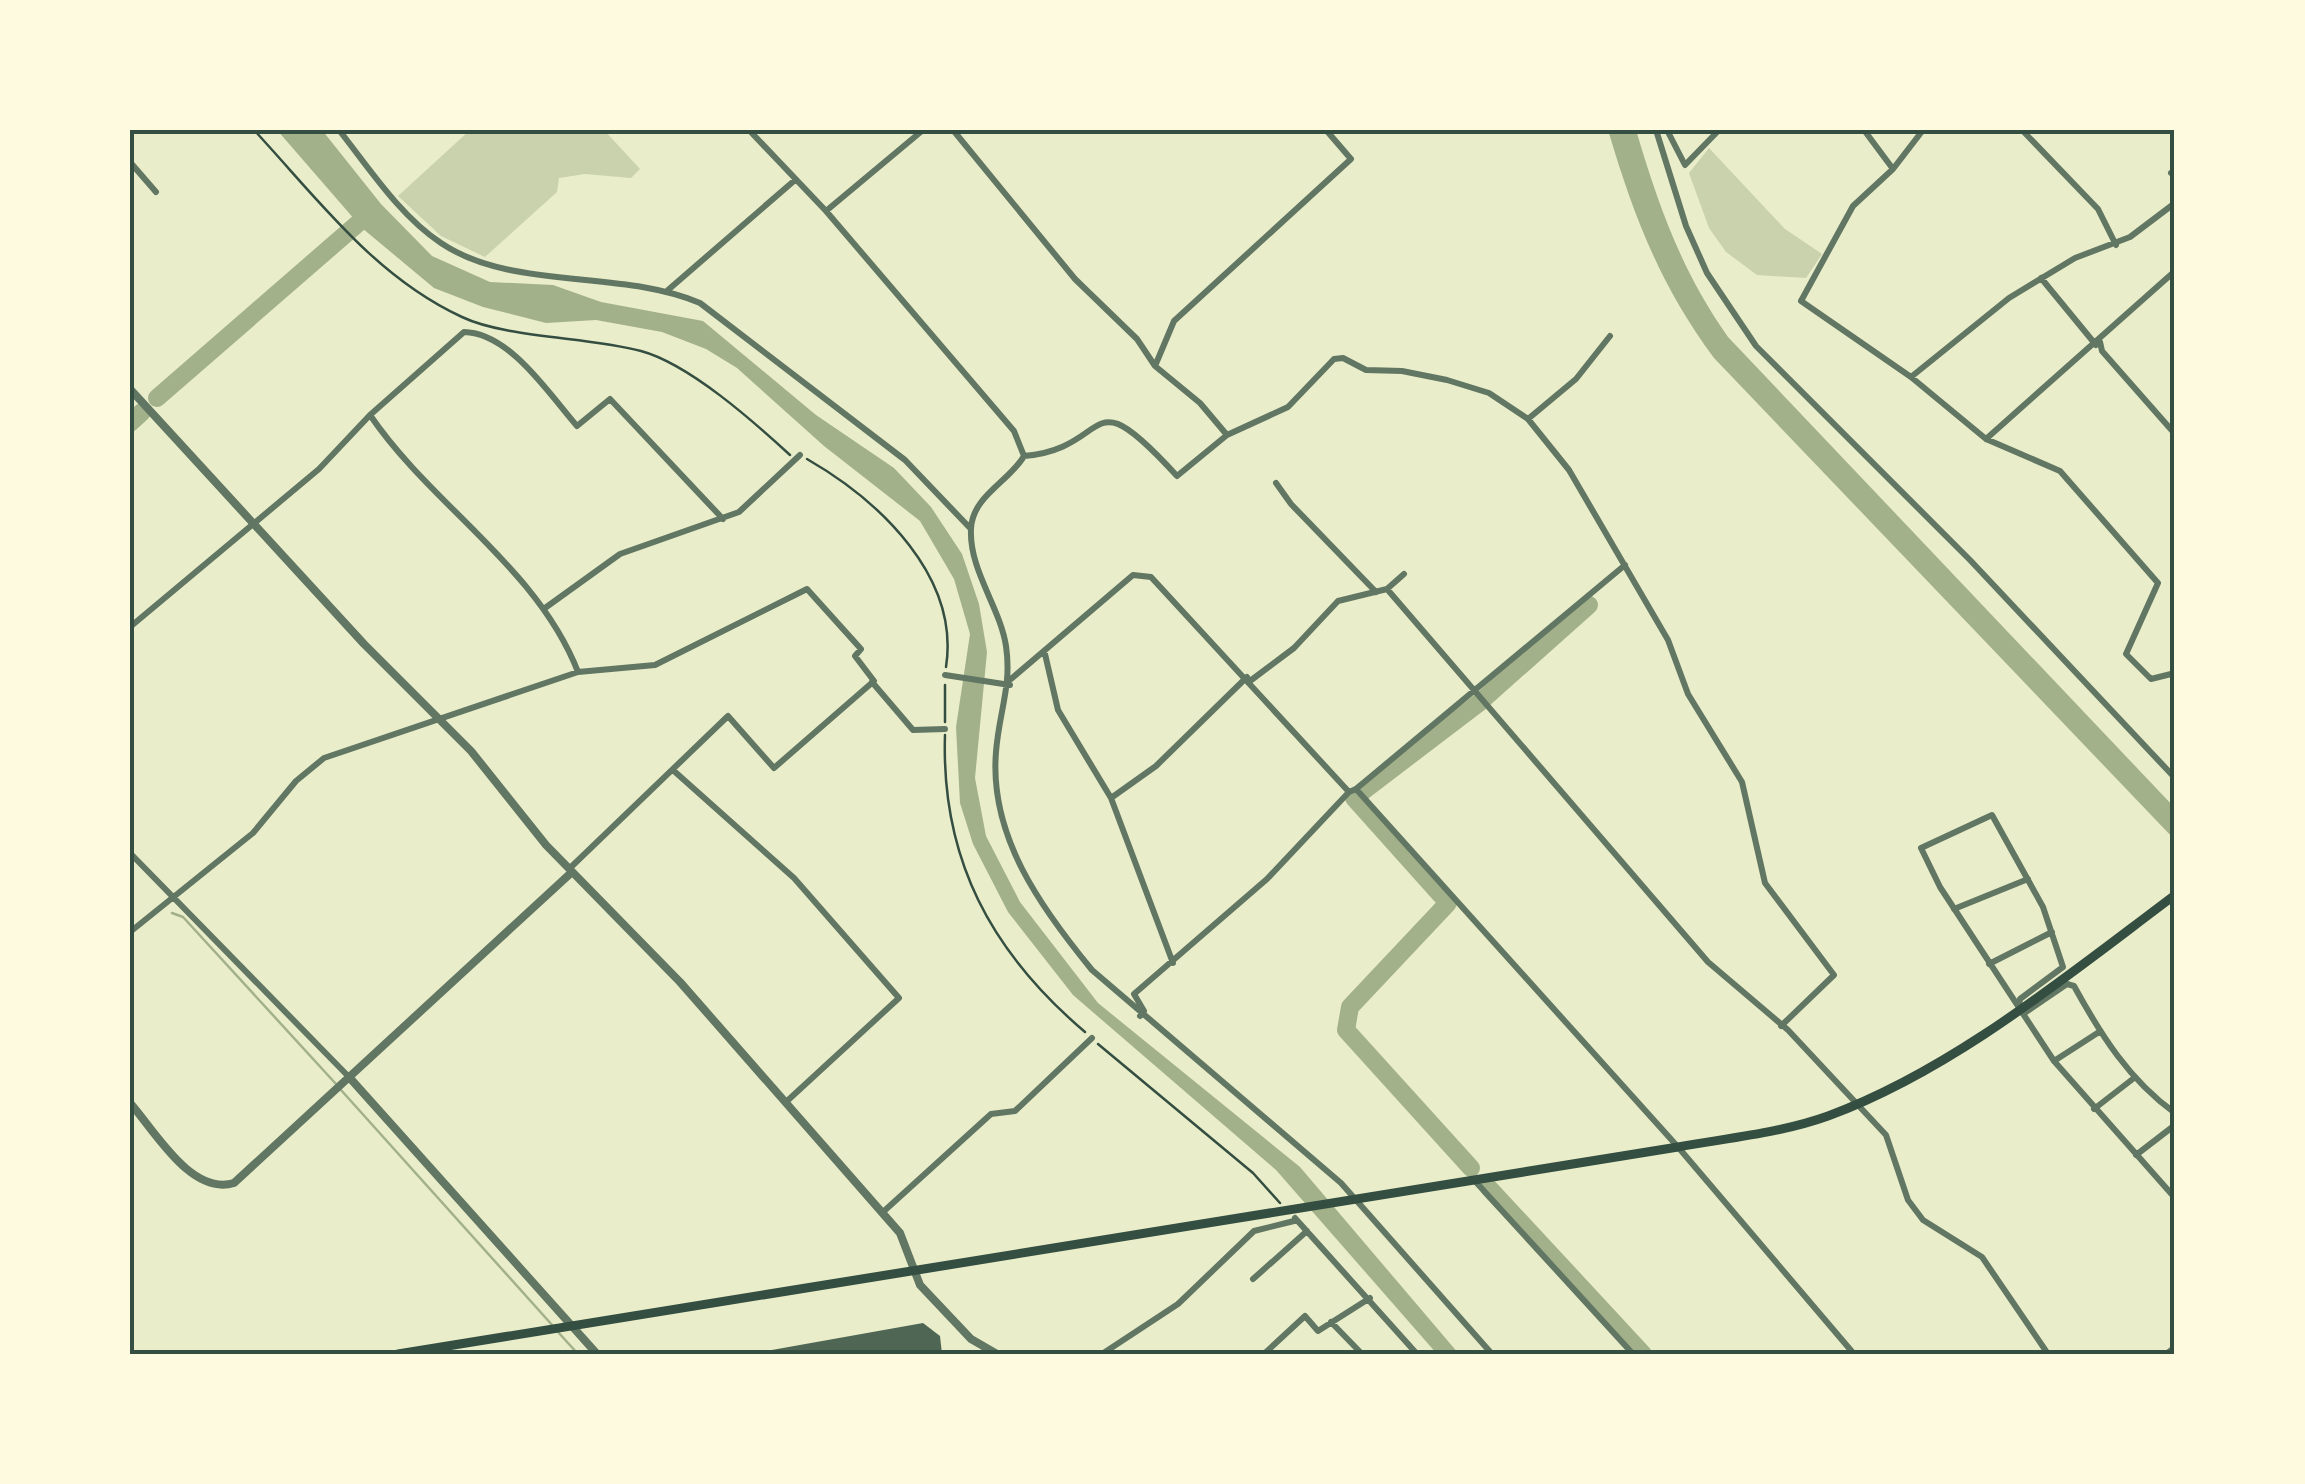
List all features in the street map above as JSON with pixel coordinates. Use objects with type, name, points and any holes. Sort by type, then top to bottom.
[{"type":"main road","points":[[398,1354],[1678,1147],[1823,1118],[1928,1070],[2021,1010],[2175,896]]},
{"type":"street","points":[[339,130],[412,218],[440,243],[461,254],[503,267],[668,290],[700,303],[905,460],[970,528],[981,576],[1003,623],[1010,682],[995,777],[1012,850],[1063,935],[1140,1016],[1250,1102],[1356,1198],[1492,1354]]},
{"type":"street","points":[[749,130],[826,211],[1014,431],[1024,456]]},
{"type":"street","points":[[826,211],[923,130]]},
{"type":"street","points":[[953,130],[1075,279],[1137,339],[1155,366],[1200,403],[1228,435]]},
{"type":"street","points":[[1155,366],[1174,321],[1351,159],[1326,130]]},
{"type":"street","points":[[1656,130],[1686,226],[1707,273],[1756,346],[1970,560],[2175,778]]},
{"type":"street","points":[[1667,130],[1686,165],[1719,130]]},
{"type":"street","points":[[1864,130],[1893,169]]},
{"type":"street","points":[[1923,130],[1893,169],[1854,206],[1801,301],[1912,377],[1986,439],[2060,471],[2158,582],[2126,654],[2150,679],[2175,673]]},
{"type":"street","points":[[2022,130],[2098,208],[2116,244]]},
{"type":"street","points":[[130,162],[156,192]]},
{"type":"street","points":[[2175,170],[2171,173],[2175,178]]},
{"type":"street","points":[[668,290],[795,180]]},
{"type":"street","points":[[1912,377],[1990,311],[2076,258],[2116,244],[2175,203]]},
{"type":"street","points":[[1986,439],[2175,271]]},
{"type":"street","points":[[2041,278],[2175,434]]},
{"type":"street","points":[[130,627],[319,469],[370,414],[460,335],[477,332],[528,370],[577,426],[610,399],[723,519]]},
{"type":"street","points":[[1528,419],[1576,379],[1610,336]]},
{"type":"street","points":[[970,528],[979,505],[1024,456],[1050,454],[1094,423],[1106,421],[1134,430],[1177,476],[1228,435],[1288,407],[1334,359],[1343,358],[1366,370],[1402,370],[1475,389],[1513,406],[1570,470],[1668,640],[1696,710],[1742,782],[1766,883],[1834,974],[1781,1026]]},
{"type":"street","points":[[130,389],[252,526],[438,716],[571,871],[616,913],[786,1102],[900,1233],[911,1270],[971,1339],[997,1354]]},
{"type":"street","points":[[370,414],[410,466],[545,608],[578,672]]},
{"type":"street","points":[[545,608],[620,554],[739,512],[800,455]]},
{"type":"street","points":[[1276,483],[1290,504],[1376,592]]},
{"type":"street","points":[[1140,1016],[1144,1011],[1134,994],[1266,879],[1352,791],[1625,565]]},
{"type":"street","points":[[1111,798],[1156,766],[1248,679],[1294,648],[1338,601],[1387,589],[1404,574]]},
{"type":"street","points":[[948,675],[1010,682],[1133,575],[1150,577],[1678,1147],[1854,1354]]},
{"type":"street","points":[[130,932],[253,834],[296,781],[324,758],[438,716],[578,672],[655,665],[807,589],[861,650],[854,656],[913,730],[945,730]]},
{"type":"street","points":[[1387,589],[1708,962],[1781,1026],[1859,1104],[1892,1145],[1908,1200],[1923,1220],[1982,1257],[2001,1279],[2048,1354]]},
{"type":"street","points":[[1045,654],[1058,710],[1111,798],[1173,963]]},
{"type":"street","points":[[130,1103],[195,1176],[218,1186],[241,1178],[571,871],[728,716],[774,768],[872,682]]},
{"type":"street","points":[[674,770],[794,878],[899,998],[786,1102]]},
{"type":"street","points":[[2021,1010],[2020,998],[2063,967],[2028,879],[1992,815],[1921,848],[1954,909],[2054,1061],[2175,1198]]},
{"type":"street","points":[[130,852],[174,899],[192,911],[568,1327],[597,1354]]},
{"type":"street","points":[[1954,909],[2028,879]]},
{"type":"street","points":[[1990,964],[2052,932]]},
{"type":"street","points":[[2021,1010],[2066,984],[2074,986],[2099,1032],[2134,1078],[2175,1113]]},
{"type":"street","points":[[2054,1061],[2099,1032]]},
{"type":"street","points":[[883,1212],[991,1114],[1015,1111],[1092,1038]]},
{"type":"street","points":[[2094,1109],[2134,1078]]},
{"type":"street","points":[[2136,1155],[2175,1126]]},
{"type":"street","points":[[1474,1179],[1633,1354]]},
{"type":"street","points":[[2166,1188],[2175,1183]]},
{"type":"street","points":[[1288,1209],[1418,1354]]},
{"type":"street","points":[[1102,1354],[1178,1304],[1254,1231],[1294,1221]]},
{"type":"street","points":[[1253,1279],[1306,1230]]},
{"type":"street","points":[[1264,1354],[1305,1316],[1318,1330],[1370,1298]]},
{"type":"street","points":[[1331,1322],[1362,1354]]},
{"type":"street","points":[[2166,1354],[2175,1347]]},
{"type":"path","points":[[254,130],[353,238],[420,296],[463,318],[654,355],[728,405],[790,456],[800,455],[827,471],[878,513],[931,574],[948,622],[945,798],[966,882],[1026,972],[1092,1038],[1225,1149],[1288,1209]]},
{"type":"shaded area","points":[[277,130],[322,130],[381,204],[432,256],[490,282],[553,285],[601,302],[703,321],[816,415],[894,468],[931,507],[962,554],[979,604],[987,652],[975,778],[986,836],[1020,902],[1098,1003],[1300,1167],[1459,1354],[1437,1354],[1276,1170],[1073,995],[1008,912],[973,844],[960,803],[956,727],[970,634],[954,579],[920,521],[824,446],[737,368],[706,349],[662,332],[596,320],[546,323],[483,307],[434,288],[362,228]]},
{"type":"shaded area","points":[[470,130],[604,130],[640,169],[631,178],[585,174],[559,178],[557,192],[485,257],[441,236],[398,196]]},
{"type":"shaded area","points":[[1608,130],[1636,130],[1673,237],[1697,287],[1728,337],[2175,808],[2175,840],[1714,358],[1678,304],[1650,249]]},
{"type":"shaded area","points":[[1709,148],[1785,229],[1822,254],[1806,278],[1757,275],[1726,252],[1709,228],[1689,173]]},
{"type":"building","points":[[923,1323],[940,1336],[942,1354],[750,1354]]},
{"type":"waterway","points":[[157,398],[371,212]]},
{"type":"waterway","points":[[130,423],[142,412]]},
{"type":"waterway","points":[[1471,1168],[1346,1030],[1350,1007],[1448,903],[1354,798],[1480,702],[1589,605]]},
{"type":"waterway","points":[[172,913],[183,917],[336,1084]]},
{"type":"waterway","points":[[341,1090],[553,1326]]},
{"type":"waterway","points":[[1489,1188],[1643,1354]]},
{"type":"waterway","points":[[558,1332],[578,1354]]}]
